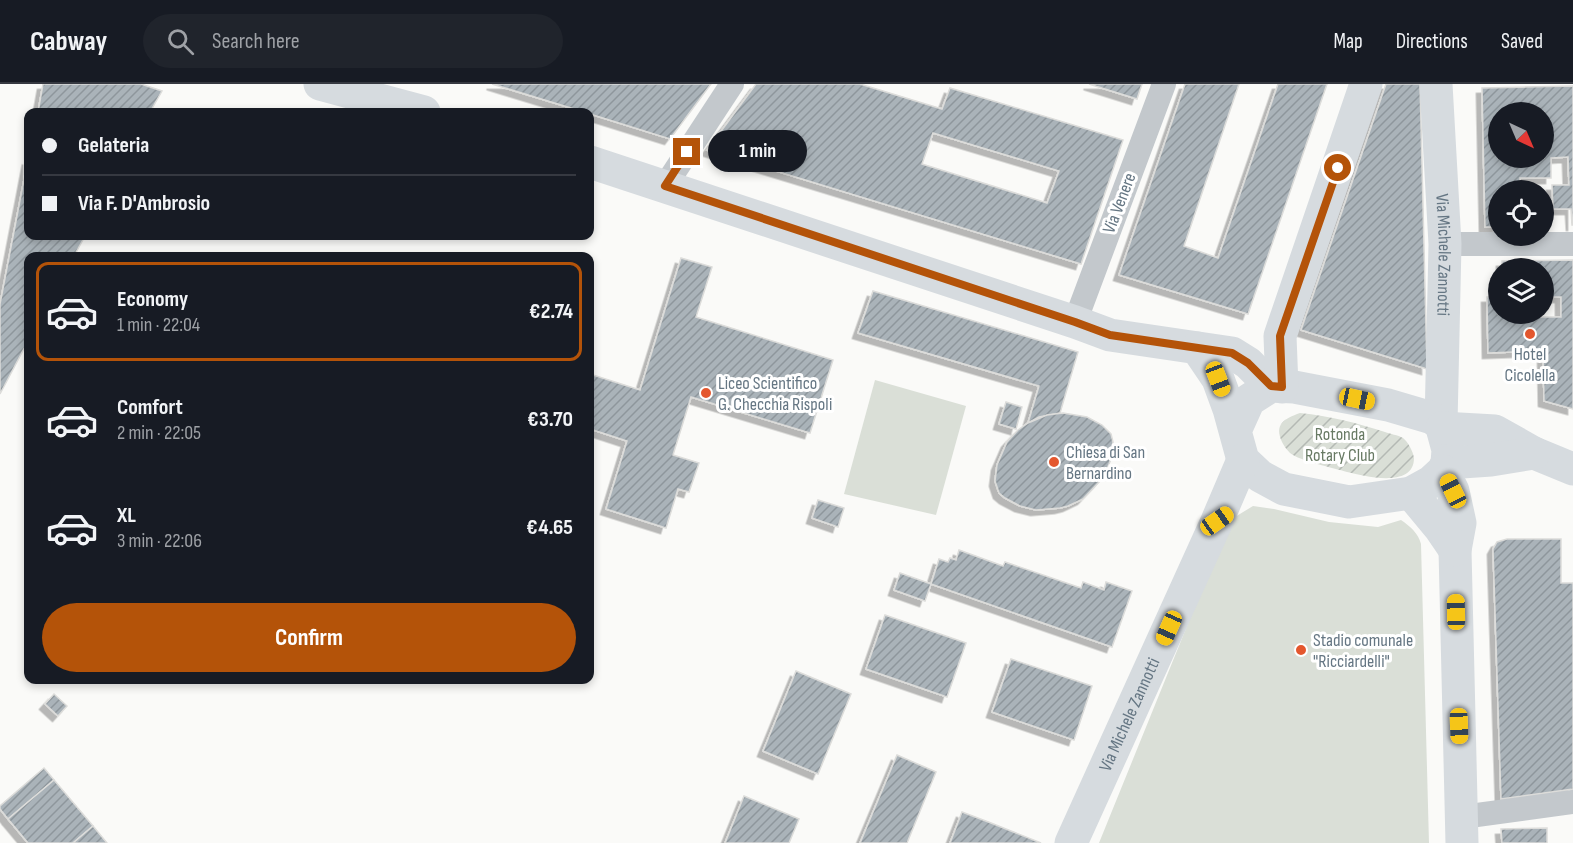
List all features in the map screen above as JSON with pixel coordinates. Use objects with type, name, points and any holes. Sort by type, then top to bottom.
[{"type":"main road","points":[[320,84],[409,108]]},
{"type":"main road","points":[[1276,387],[1280,336],[1366,84]]},
{"type":"main road","name":"Via Michele Zannotti","points":[[1436,84],[1445,244],[1441,426],[1448,450],[1445,467],[1460,523],[1455,550],[1462,830]]},
{"type":"main road","points":[[594,163],[1110,335],[1232,353],[1248,363],[1276,387],[1294,387],[1389,405],[1432,418],[1441,426],[1495,431],[1534,453],[1573,469]]},
{"type":"main road","points":[[1197,348],[1218,379],[1239,446],[1260,476],[1284,489],[1349,502],[1411,493],[1431,482],[1445,467],[1534,453]]},
{"type":"main road","name":"Via Michele Zannotti","points":[[1071,843],[1217,521],[1239,446],[1249,400],[1276,387]]},
{"type":"main road","points":[[1217,521],[1252,496],[1284,489]]},
{"type":"main road","points":[[1411,493],[1455,550]]},
{"type":"street","points":[[665,186],[732,84]]},
{"type":"street","name":"Via Venere","points":[[1075,322],[1164,84]]},
{"type":"street","points":[[1445,244],[1573,244]]},
{"type":"street","points":[[1462,830],[1573,802]]},
{"type":"green space","points":[[875,380],[966,406],[936,515],[844,494]]},
{"type":"green space","name":"Rotonda Rotary Club","points":[[1300,413],[1343,420],[1401,437],[1413,452],[1412,468],[1406,474],[1397,477],[1376,478],[1347,472],[1295,456],[1284,445],[1279,431],[1285,420]]},
{"type":"green space","name":"Stadio comunale \"Ricciardelli\"","points":[[1253,506],[1329,522],[1378,527],[1401,520],[1418,537],[1421,544],[1429,843],[1099,843],[1230,520]]},
{"type":"building","points":[[43,84],[141,84],[162,91],[152,108],[39,108]]},
{"type":"building","points":[[492,84],[711,84],[670,139],[594,115],[594,108],[571,108]]},
{"type":"building","points":[[756,84],[860,84],[942,109],[950,88],[1123,140],[1081,264],[707,150]],"holes":[[[933,133],[1059,171],[1047,203],[922,164]]]},
{"type":"building","points":[[1089,84],[1142,84],[1137,99]]},
{"type":"building","points":[[1185,84],[1239,84],[1184,246],[1218,258],[1278,84],[1327,84],[1248,314],[1119,275]]},
{"type":"building","points":[[1386,84],[1420,84],[1427,369],[1301,330]]},
{"type":"building","points":[[1573,86],[1573,225],[1571,209],[1554,209],[1554,185],[1569,185],[1568,157],[1554,158],[1554,102],[1488,102],[1488,168],[1551,168],[1551,178],[1488,180],[1488,227],[1485,227],[1482,88]]},
{"type":"building","points":[[24,180],[24,240],[83,240],[76,252],[24,252],[24,349],[0,394],[0,304]]},
{"type":"building","name":"Liceo Scientifico G. Checchia Rispoli","points":[[681,258],[712,267],[696,317],[833,360],[810,433],[691,397],[673,455],[699,463],[689,492],[678,489],[666,528],[606,509],[627,441],[594,430],[594,375],[640,390]]},
{"type":"building","name":"Hotel Cicolella","points":[[1554,260],[1573,260],[1573,409],[1544,401],[1543,351],[1488,353],[1487,297],[1488,324],[1554,324],[1554,317],[1561,317],[1561,297],[1554,297]]},
{"type":"building","points":[[873,291],[1078,352],[1060,413],[1039,417],[1028,423],[1039,386],[858,333]]},
{"type":"building","points":[[1006,402],[1022,407],[1016,429],[999,424]]},
{"type":"building","name":"Chiesa di San Bernardino","points":[[1063,413],[1087,417],[1102,425],[1111,434],[1113,442],[1111,459],[1105,474],[1083,499],[1060,508],[1036,510],[1020,506],[1005,498],[999,493],[995,481],[997,465],[1007,442],[1028,423],[1047,415]]},
{"type":"building","points":[[818,500],[844,508],[838,527],[812,518]]},
{"type":"building","points":[[1507,539],[1561,539],[1561,583],[1573,583],[1573,789],[1501,799],[1493,549],[1497,542]]},
{"type":"building","points":[[959,550],[1003,566],[1005,562],[1081,588],[1083,582],[1104,590],[1106,582],[1132,591],[1112,647],[931,584],[939,559],[948,562],[950,558],[956,560]]},
{"type":"building","points":[[900,573],[931,584],[925,601],[894,590]]},
{"type":"building","points":[[885,615],[966,643],[947,697],[866,669]]},
{"type":"building","points":[[1011,659],[1092,686],[1074,740],[992,712]]},
{"type":"building","points":[[796,671],[851,694],[818,774],[763,751]]},
{"type":"building","points":[[54,694],[67,706],[58,716],[45,704]]},
{"type":"building","points":[[897,755],[936,772],[907,843],[860,843]]},
{"type":"building","points":[[44,768],[54,780],[8,819],[0,806]]},
{"type":"building","points":[[54,780],[93,826],[73,843],[28,843],[8,819]]},
{"type":"building","points":[[744,796],[799,819],[789,843],[725,843]]},
{"type":"building","points":[[962,812],[991,823],[1041,843],[950,843]]},
{"type":"building","points":[[93,826],[107,843],[73,843]]},
{"type":"building","points":[[1547,828],[1547,843],[1502,843],[1501,829]]},
{"type":"place","name":"Hotel Cicolella","points":[[1530,334]]},
{"type":"place","name":"Liceo Scientifico G. Checchia Rispoli","points":[[706,393]]},
{"type":"place","name":"Chiesa di San Bernardino","points":[[1054,462]]},
{"type":"place","name":"Stadio comunale \"Ricciardelli\"","points":[[1301,650]]},
{"type":"route","points":[[687,152],[665,186],[1110,335],[1232,353],[1248,363],[1271,386],[1282,387],[1280,336],[1338,168]]}]
